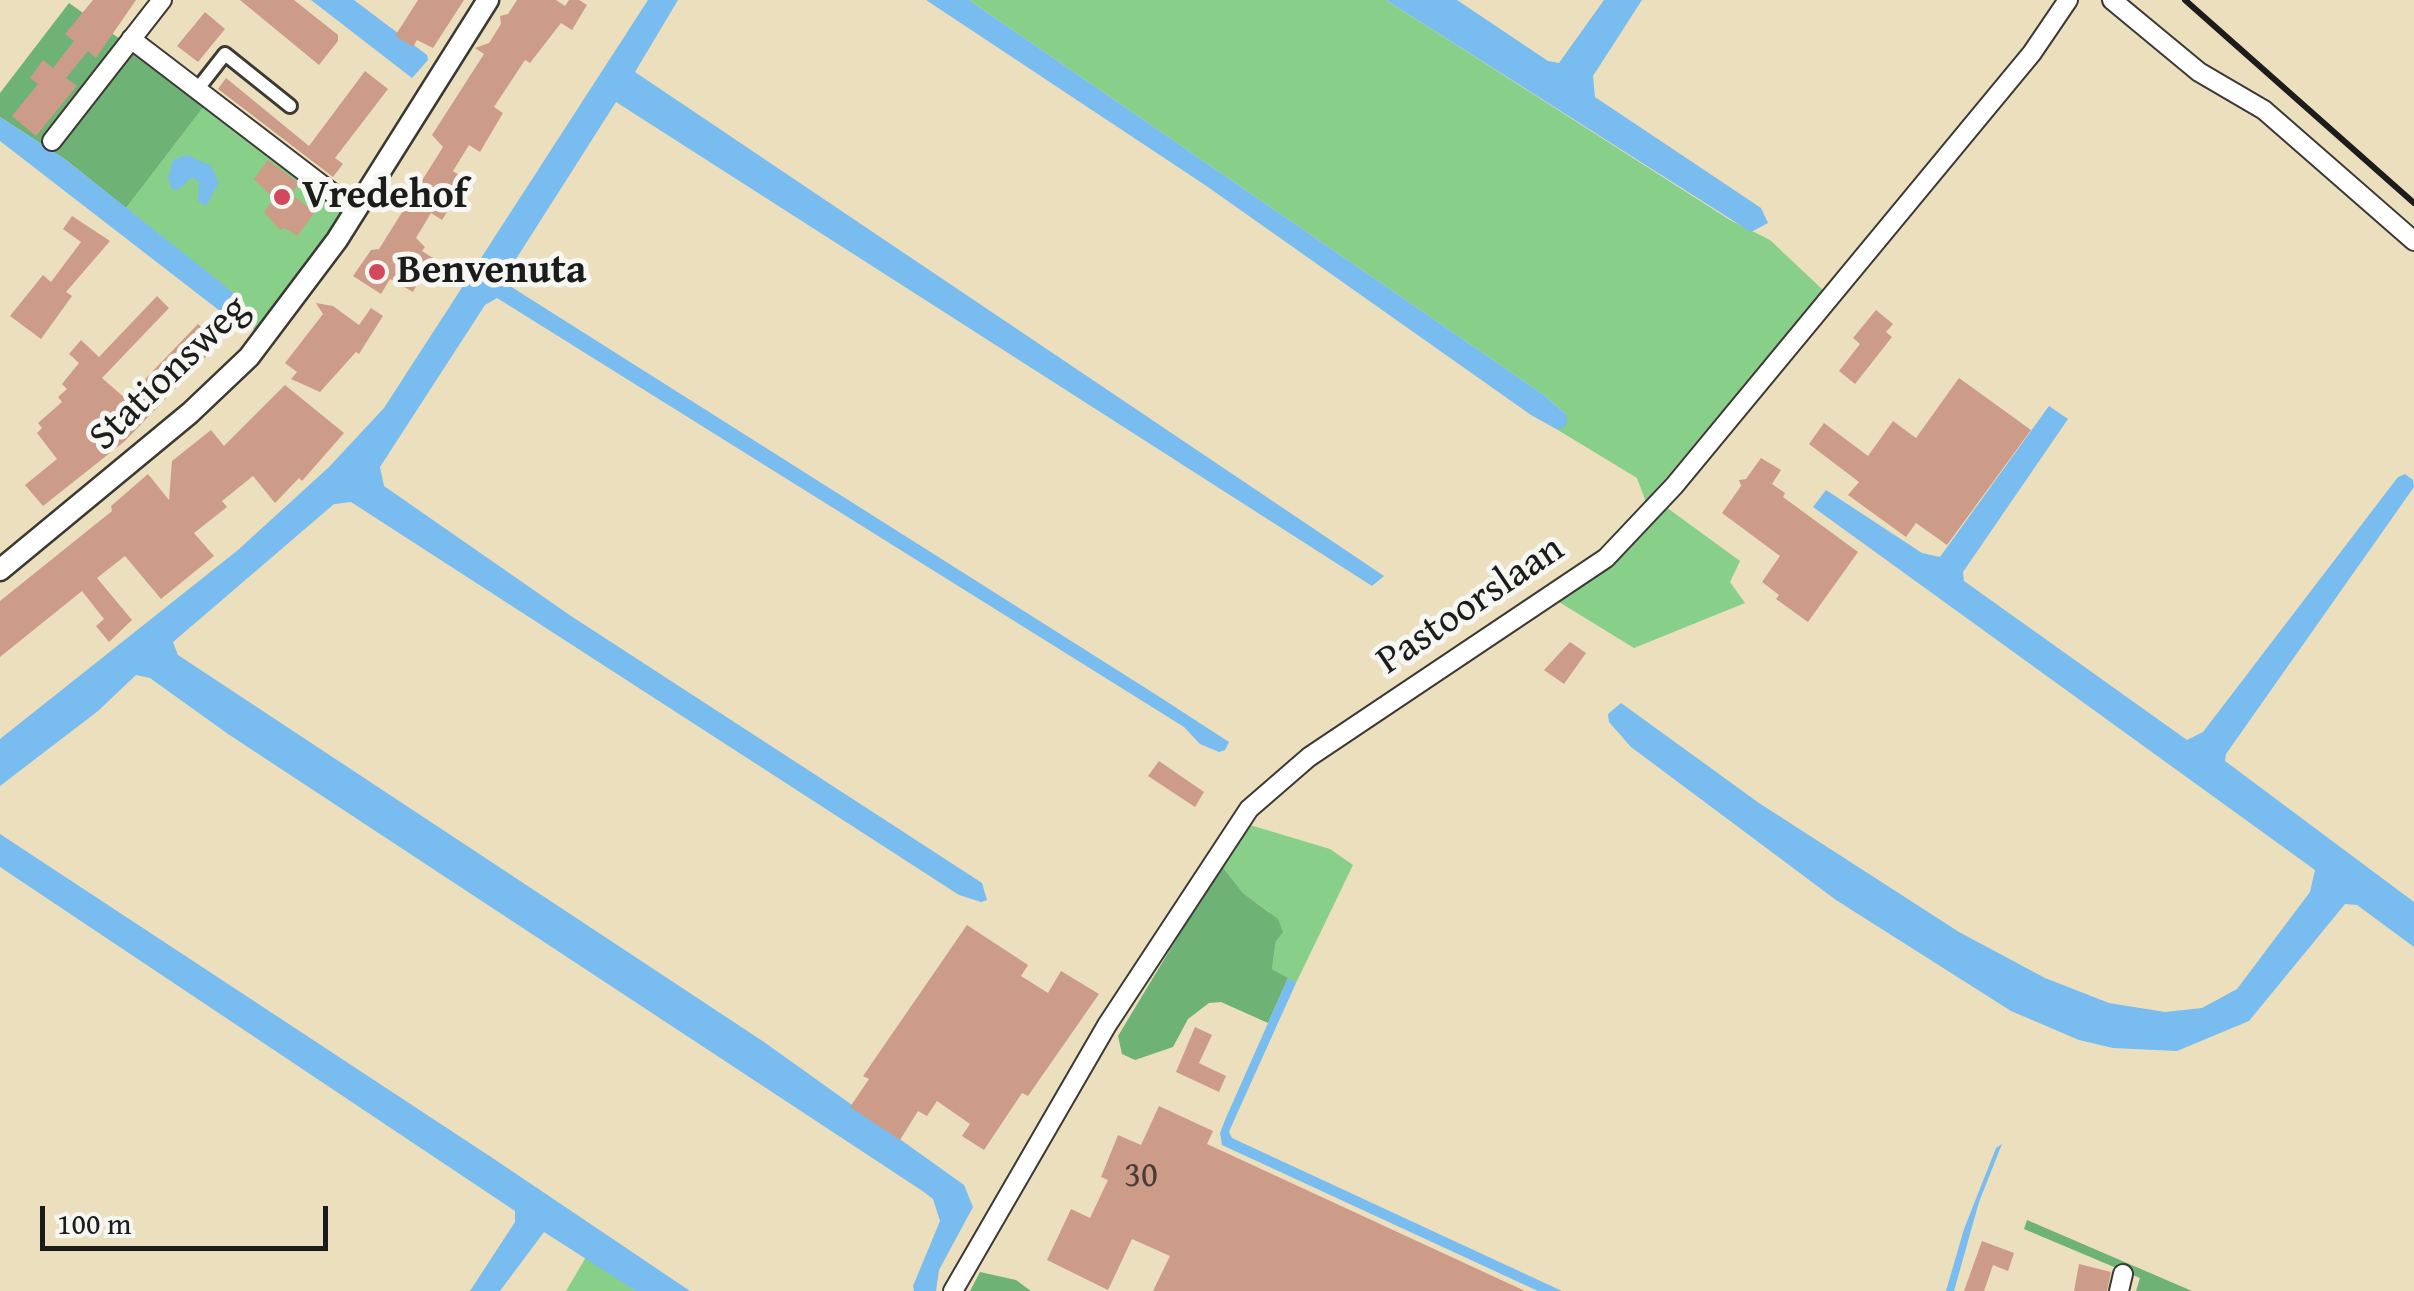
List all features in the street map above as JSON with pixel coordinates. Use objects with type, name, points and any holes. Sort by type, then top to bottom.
[{"type":"street","points":[[52,142],[162,0]]},
{"type":"street","name":"Stationsweg","points":[[0,570],[240,368],[313,276],[488,0]]},
{"type":"street","name":"Pastoorslaan","points":[[954,1291],[1106,1025],[1249,809],[1309,758],[1606,558],[1674,486],[2032,52],[2068,0]]},
{"type":"street","points":[[2112,0],[2199,72],[2264,110],[2414,241]]},
{"type":"street","points":[[131,40],[356,211]]},
{"type":"street","points":[[196,91],[225,54],[290,106]]},
{"type":"green space","points":[[969,0],[1386,0],[1730,220],[1770,240],[1823,290],[1646,502],[1637,478],[1558,430],[1567,415],[1544,395]]},
{"type":"green space","points":[[69,3],[208,101],[126,208],[66,160],[0,117],[0,93]]},
{"type":"green space","points":[[208,101],[346,211],[258,334],[239,312],[244,302],[126,208]]},
{"type":"green space","points":[[1666,507],[1740,561],[1730,582],[1745,603],[1634,648],[1559,602],[1608,567]]},
{"type":"green space","points":[[1250,825],[1330,849],[1353,865],[1296,983],[1272,969],[1276,941],[1269,912],[1243,893],[1221,865]]},
{"type":"green space","points":[[1221,865],[1243,893],[1278,919],[1283,932],[1276,941],[1272,969],[1288,978],[1268,1023],[1221,1002],[1209,1003],[1188,1019],[1173,1047],[1135,1060],[1122,1054],[1118,1036]]},
{"type":"green space","points":[[2027,1220],[2192,1291],[2136,1291],[2140,1278],[2024,1229]]},
{"type":"green space","points":[[586,1257],[636,1291],[566,1291]]},
{"type":"green space","points":[[980,1272],[1016,1280],[1031,1291],[970,1291]]},
{"type":"water","points":[[311,0],[354,0],[427,55],[428,60],[412,78]]},
{"type":"water","points":[[648,0],[678,0],[635,72],[1384,576],[1372,586],[616,102],[502,281],[1229,742],[1225,750],[1219,752],[1200,744],[1184,727],[497,298],[485,305],[380,467],[384,486],[571,616],[982,883],[987,900],[981,902],[959,895],[351,502],[334,504],[173,642],[178,655],[764,1042],[964,1185],[973,1207],[939,1270],[936,1291],[914,1291],[913,1286],[940,1221],[933,1199],[228,734],[150,678],[136,675],[98,711],[0,786],[0,739],[238,550],[329,467],[384,408]]},
{"type":"water","points":[[926,0],[969,0],[1544,395],[1567,415],[1566,425],[1558,430],[1531,415],[1205,185]]},
{"type":"water","points":[[1386,0],[1457,0],[1548,61],[1559,63],[1604,0],[1642,0],[1593,76],[1595,97],[1761,208],[1768,223],[1751,232]]},
{"type":"water","points":[[0,117],[66,160],[225,286],[244,303],[244,308],[229,318],[0,141]]},
{"type":"water","points":[[187,155],[211,166],[219,182],[206,206],[198,201],[199,182],[192,177],[178,190],[172,189],[168,178],[173,160]]},
{"type":"water","points":[[2049,406],[2068,419],[1963,572],[1964,581],[2187,740],[2203,732],[2398,477],[2405,474],[2413,480],[2414,487],[2226,754],[2225,761],[2414,902],[2414,947],[2357,905],[2345,904],[2249,1021],[2177,1051],[2113,1048],[2079,1040],[2011,1011],[1836,900],[1631,747],[1609,722],[1608,714],[1621,703],[1759,803],[1959,932],[2045,978],[2109,1003],[2165,1012],[2202,1008],[2237,989],[2310,892],[2315,870],[1813,507],[1826,490],[1922,553],[1940,557]]},
{"type":"water","points":[[0,834],[690,1291],[636,1291],[544,1232],[500,1291],[470,1291],[515,1222],[515,1211],[0,867]]},
{"type":"water","points":[[1288,978],[1296,983],[1229,1132],[1232,1138],[1562,1291],[1538,1291],[1222,1145],[1220,1133],[1225,1120]]},
{"type":"water","points":[[2002,1144],[1979,1202],[1954,1291],[1946,1291],[1964,1229],[1996,1148]]},
{"type":"building","points":[[93,0],[136,0],[96,58],[88,51],[66,78],[77,86],[36,136],[12,116],[38,84],[30,78],[43,60],[53,68],[74,41],[65,34]]},
{"type":"building","points":[[240,0],[294,0],[338,35],[338,41],[319,65]]},
{"type":"building","points":[[418,0],[464,0],[433,48],[417,40],[413,47],[395,36]]},
{"type":"building","points":[[517,0],[556,0],[565,6],[569,0],[579,0],[587,5],[572,30],[561,23],[530,63],[525,60],[494,107],[503,113],[480,152],[469,145],[453,171],[467,180],[442,220],[431,213],[416,238],[425,247],[422,251],[436,260],[427,275],[423,273],[413,292],[390,279],[381,294],[353,276],[371,250],[379,249],[443,147],[432,135],[484,54],[475,48],[489,43],[501,24],[500,16],[508,14]]},
{"type":"building","points":[[205,12],[225,29],[198,62],[177,46]]},
{"type":"building","points":[[365,71],[388,89],[335,158],[343,164],[333,177],[218,89],[226,78],[309,146]]},
{"type":"building","name":"Vredehof","points":[[268,160],[299,183],[291,194],[315,212],[297,236],[285,228],[280,230],[264,212],[274,199],[254,179]]},
{"type":"building","points":[[72,216],[110,241],[66,292],[72,296],[41,339],[10,316],[43,275],[51,282],[81,242],[63,229]]},
{"type":"building","points":[[157,296],[169,308],[102,378],[126,399],[198,324],[219,343],[125,441],[43,506],[25,485],[57,459],[37,433],[42,428],[38,423],[62,402],[58,397],[67,389],[62,384],[79,363],[69,354],[81,340],[99,357]]},
{"type":"building","points":[[316,303],[333,306],[359,325],[371,308],[383,316],[359,354],[356,352],[320,392],[291,379],[297,372],[285,363],[323,314]]},
{"type":"building","points":[[1876,310],[1893,324],[1886,332],[1892,337],[1855,384],[1839,371],[1860,344],[1853,338]]},
{"type":"building","points":[[1959,378],[2031,430],[1947,545],[1916,523],[1906,537],[1848,495],[1859,482],[1809,444],[1824,423],[1868,456],[1893,421],[1916,438]]},
{"type":"building","points":[[285,385],[344,433],[302,481],[299,478],[275,503],[253,476],[222,501],[227,507],[194,533],[214,556],[161,599],[125,556],[97,578],[132,620],[109,642],[96,626],[104,619],[82,591],[0,657],[0,601],[112,511],[111,506],[148,474],[169,500],[172,461],[211,430],[224,446]]},
{"type":"building","points":[[1761,458],[1781,470],[1772,484],[1785,493],[1783,497],[1858,552],[1808,622],[1776,599],[1779,595],[1762,582],[1780,556],[1722,513],[1741,486],[1739,480],[1746,479]]},
{"type":"building","points":[[1570,642],[1586,653],[1564,684],[1544,670]]},
{"type":"building","points":[[1159,761],[1204,792],[1195,807],[1148,776]]},
{"type":"building","points":[[967,925],[1028,965],[1021,976],[1048,993],[1061,971],[1099,994],[1028,1096],[1022,1093],[984,1150],[962,1136],[970,1124],[937,1101],[927,1116],[918,1111],[900,1140],[850,1107],[869,1079],[863,1076]]},
{"type":"building","points":[[1195,1027],[1212,1035],[1199,1063],[1226,1076],[1219,1092],[1176,1072]]},
{"type":"building","points":[[1159,1106],[1213,1131],[1207,1144],[1525,1291],[1153,1291],[1170,1256],[1132,1239],[1108,1290],[1047,1260],[1071,1209],[1090,1218],[1108,1180],[1101,1177],[1118,1135],[1141,1145]]},
{"type":"building","points":[[1982,1241],[2014,1253],[2008,1271],[1993,1265],[1984,1291],[1964,1291]]},
{"type":"building","points":[[2079,1264],[2111,1272],[2107,1291],[2074,1291]]},
{"type":"railway","points":[[2185,0],[2414,203]]},
{"type":"place","name":"Vredehof","points":[[282,197]]},
{"type":"place","name":"Benvenuta","points":[[377,272]]}]
